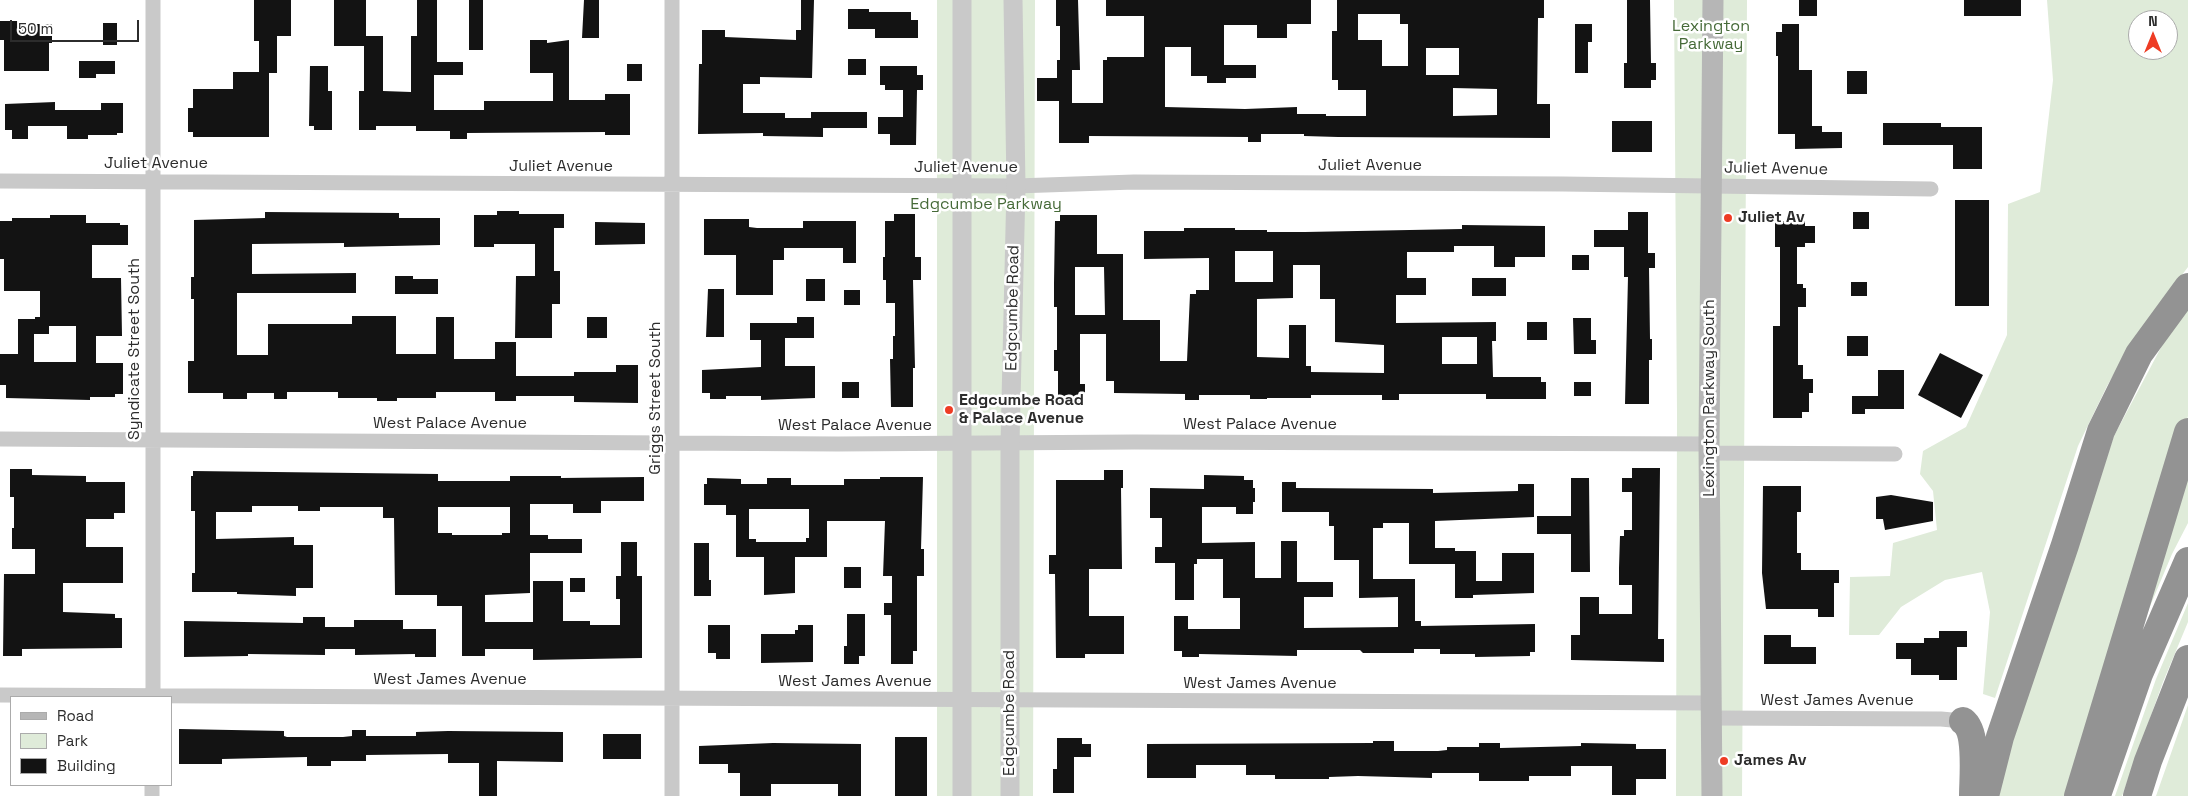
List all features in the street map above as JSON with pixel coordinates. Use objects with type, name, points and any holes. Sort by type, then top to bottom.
[{"type":"highway","points":[[1985,796],[2000,737],[2065,546],[2101,431],[2139,354],[2188,287]]},
{"type":"highway","points":[[2078,796],[2188,432]]},
{"type":"highway","points":[[2097,796],[2139,674],[2188,561]]},
{"type":"highway","points":[[2137,796],[2148,761],[2188,659]]},
{"type":"highway","points":[[1952,720],[1967,724],[1971,731],[1974,796]]},
{"type":"main road","name":"Lexington Parkway South","points":[[1712,796],[1709,449],[1713,0]]},
{"type":"street","name":"Syndicate Street South","points":[[153,0],[153,696]]},
{"type":"street","name":"Griggs Street South","points":[[672,0],[672,796]]},
{"type":"street","points":[[962,0],[962,796]]},
{"type":"street","name":"Edgcumbe Road","points":[[1010,796],[1010,443],[1016,186],[1013,0]]},
{"type":"street","name":"Juliet Avenue","points":[[0,181],[961,186],[1134,182],[1931,189]]},
{"type":"street","name":"West Palace Avenue","points":[[0,439],[1010,443],[1709,449],[1895,454]]},
{"type":"street","name":"West James Avenue","points":[[0,695],[76,696]]},
{"type":"street","name":"West James Avenue","points":[[172,697],[1010,700],[1711,711],[1952,720]]},
{"type":"green space","name":"Edgcumbe Parkway","points":[[937,0],[1035,0],[1033,796],[937,796]]},
{"type":"green space","name":"Lexington Parkway","points":[[1674,0],[1747,0],[1742,796],[1676,796],[1677,414]]},
{"type":"green space","points":[[2047,0],[2188,0],[2188,267],[2137,334],[2107,386],[2078,446],[1995,698],[1983,694],[1990,612],[1982,572],[1945,580],[1901,607],[1879,635],[1849,635],[1850,577],[1890,576],[1893,543],[1937,530],[1933,491],[1920,474],[1923,451],[1966,427],[2007,335],[2008,204],[2040,192],[2053,80]]},
{"type":"green space","points":[[2188,310],[2188,416],[2111,672],[2071,796],[1999,796],[2008,753],[2114,436],[2165,340]]},
{"type":"green space","points":[[2188,452],[2188,523],[2172,554],[2143,623]]},
{"type":"green space","points":[[2188,603],[2188,622],[2163,682],[2122,796],[2115,796],[2156,679]]},
{"type":"green space","points":[[2188,705],[2188,796],[2156,796]]},
{"type":"building","points":[[254,0],[291,0],[291,36],[277,36],[277,73],[269,73],[269,137],[193,137],[193,132],[188,132],[188,108],[193,108],[193,89],[233,89],[233,72],[259,72],[259,41],[254,41]]},
{"type":"building","points":[[334,0],[366,0],[366,36],[383,36],[383,91],[411,92],[411,36],[417,36],[417,0],[437,0],[437,62],[463,62],[463,75],[434,75],[434,110],[484,110],[484,101],[553,101],[553,73],[530,73],[530,40],[547,40],[547,43],[569,40],[569,100],[605,100],[605,94],[630,94],[630,135],[605,135],[605,132],[467,133],[467,139],[450,139],[450,131],[416,131],[416,126],[376,126],[376,130],[359,130],[359,91],[364,91],[364,46],[334,46]]},
{"type":"building","points":[[469,0],[483,0],[483,50],[469,50]]},
{"type":"building","points":[[584,0],[599,0],[599,38],[582,38]]},
{"type":"building","points":[[801,0],[814,0],[812,78],[760,77],[760,84],[743,84],[743,113],[785,113],[785,118],[811,118],[811,112],[867,112],[867,128],[823,128],[823,137],[763,136],[763,133],[698,134],[699,64],[702,64],[702,30],[725,30],[725,37],[796,40],[796,30],[801,30]]},
{"type":"building","points":[[1056,0],[1078,0],[1080,70],[1072,70],[1072,103],[1103,103],[1103,60],[1107,60],[1107,57],[1144,57],[1144,16],[1106,16],[1106,0],[1311,0],[1311,24],[1287,24],[1287,38],[1257,38],[1257,25],[1224,25],[1224,65],[1256,65],[1256,78],[1226,78],[1226,83],[1207,83],[1207,76],[1191,76],[1191,47],[1165,47],[1165,107],[1245,109],[1297,107],[1297,114],[1366,116],[1366,90],[1338,90],[1338,80],[1332,80],[1332,31],[1337,31],[1337,0],[1544,0],[1544,18],[1538,18],[1537,104],[1550,104],[1550,138],[1338,137],[1304,136],[1304,134],[1261,134],[1261,142],[1248,142],[1248,137],[1089,136],[1089,143],[1059,143],[1059,101],[1037,101],[1037,78],[1057,78],[1057,60],[1060,60],[1060,26],[1056,26]],"holes":[[[1358,14],[1400,14],[1400,24],[1408,24],[1408,66],[1382,66],[1382,40],[1358,40]],[[1426,48],[1459,48],[1459,75],[1426,75]],[[1453,88],[1497,89],[1497,115],[1453,116]]]},
{"type":"building","points":[[1627,0],[1650,0],[1651,63],[1656,63],[1656,80],[1651,80],[1651,88],[1624,88],[1624,63],[1627,63]]},
{"type":"building","points":[[1799,0],[1817,0],[1817,16],[1799,16]]},
{"type":"building","points":[[1964,0],[2021,0],[2021,16],[1964,16]]},
{"type":"building","points":[[848,9],[869,9],[869,12],[911,12],[911,20],[918,20],[918,38],[875,38],[875,29],[848,29]]},
{"type":"building","points":[[0,21],[24,21],[24,24],[52,24],[52,43],[49,43],[49,71],[4,71],[4,40],[0,40]]},
{"type":"building","points":[[103,23],[117,23],[117,45],[103,45]]},
{"type":"building","points":[[1575,24],[1592,24],[1592,42],[1588,42],[1588,73],[1575,73]]},
{"type":"building","points":[[1782,24],[1799,24],[1799,70],[1812,70],[1812,126],[1822,126],[1822,132],[1842,132],[1842,148],[1795,149],[1795,134],[1778,134],[1778,56],[1776,56],[1776,32],[1782,32]]},
{"type":"building","points":[[848,59],[866,59],[866,75],[848,75]]},
{"type":"building","points":[[79,61],[115,61],[115,74],[96,74],[96,78],[79,78]]},
{"type":"building","points":[[627,64],[642,64],[642,81],[627,81]]},
{"type":"building","points":[[310,66],[328,66],[328,91],[332,91],[332,130],[314,130],[314,126],[309,126]]},
{"type":"building","points":[[880,66],[917,66],[917,75],[923,75],[923,90],[917,90],[916,145],[890,145],[890,134],[878,134],[878,117],[903,117],[903,90],[885,90],[885,85],[880,85]]},
{"type":"building","points":[[1847,71],[1867,71],[1867,94],[1847,94]]},
{"type":"building","points":[[55,102],[55,110],[101,110],[101,103],[123,103],[123,133],[117,133],[117,135],[88,135],[88,139],[67,139],[67,126],[28,126],[28,139],[12,139],[12,130],[5,130],[5,104]]},
{"type":"building","points":[[1612,121],[1652,121],[1652,152],[1612,152]]},
{"type":"building","points":[[1883,123],[1941,123],[1941,127],[1982,127],[1982,169],[1953,169],[1953,145],[1883,145]]},
{"type":"building","points":[[1955,200],[1989,200],[1989,306],[1955,306]]},
{"type":"building","points":[[497,211],[519,211],[519,214],[564,214],[564,228],[554,228],[554,271],[560,271],[560,304],[552,304],[552,338],[515,338],[516,276],[535,276],[535,244],[494,244],[494,247],[474,247],[474,215],[497,215]]},
{"type":"building","points":[[265,212],[399,213],[399,218],[440,218],[440,245],[344,247],[344,243],[252,244],[252,274],[356,273],[356,293],[237,293],[237,355],[268,355],[268,324],[352,324],[352,316],[396,316],[396,354],[436,354],[436,317],[454,317],[454,359],[495,359],[495,342],[516,342],[516,376],[574,376],[574,372],[616,372],[616,365],[638,365],[638,403],[574,402],[574,396],[516,396],[516,401],[495,401],[495,392],[436,392],[436,398],[397,398],[397,401],[377,401],[377,398],[338,398],[338,392],[287,392],[287,399],[274,399],[274,393],[247,393],[247,399],[223,399],[223,393],[188,393],[188,361],[194,361],[194,299],[191,299],[191,277],[194,277],[194,220],[265,218]]},
{"type":"building","points":[[1628,212],[1648,212],[1648,253],[1655,253],[1655,268],[1649,268],[1652,360],[1649,360],[1649,404],[1625,404],[1628,277],[1624,277],[1624,247],[1594,247],[1594,230],[1628,230]]},
{"type":"building","points":[[1853,212],[1869,212],[1869,229],[1853,229]]},
{"type":"building","points":[[894,214],[915,214],[915,257],[921,257],[921,280],[913,280],[915,368],[913,368],[913,407],[891,407],[890,359],[893,359],[895,303],[886,303],[883,257],[885,257],[885,221],[894,221]]},
{"type":"building","points":[[50,215],[86,215],[86,223],[120,223],[120,225],[128,225],[128,245],[92,245],[92,278],[121,278],[122,336],[96,336],[96,363],[123,363],[123,394],[115,394],[115,397],[90,397],[90,400],[6,398],[6,385],[0,385],[0,354],[18,354],[18,319],[35,319],[35,317],[40,317],[40,291],[4,291],[4,259],[0,259],[0,221],[12,221],[12,218],[50,218]],"holes":[[[49,326],[76,326],[76,362],[34,362],[34,334],[49,334]]]},
{"type":"building","points":[[1060,215],[1097,215],[1097,254],[1123,254],[1123,320],[1160,320],[1160,361],[1187,361],[1190,294],[1196,294],[1196,290],[1209,290],[1209,258],[1144,259],[1144,231],[1184,231],[1184,228],[1235,228],[1235,230],[1267,230],[1267,232],[1305,232],[1462,229],[1462,225],[1545,226],[1545,257],[1515,257],[1515,267],[1494,267],[1494,246],[1454,246],[1454,252],[1407,252],[1407,278],[1426,278],[1426,295],[1396,295],[1396,323],[1496,322],[1496,341],[1492,341],[1493,377],[1541,377],[1541,382],[1546,382],[1546,399],[1486,399],[1486,394],[1399,394],[1399,400],[1382,400],[1382,395],[1311,395],[1311,398],[1250,399],[1250,395],[1199,395],[1199,400],[1185,400],[1185,394],[1114,393],[1114,381],[1106,381],[1106,334],[1080,334],[1080,384],[1085,384],[1085,405],[1058,405],[1058,371],[1054,371],[1054,350],[1057,350],[1057,307],[1054,307],[1054,283],[1055,221],[1060,221]],"holes":[[[1235,251],[1273,251],[1273,282],[1235,282]],[[1293,265],[1320,265],[1320,299],[1335,299],[1335,342],[1384,345],[1384,373],[1311,372],[1311,366],[1306,366],[1306,325],[1289,325],[1289,358],[1257,357],[1257,299],[1293,298]],[[1075,267],[1104,267],[1105,315],[1075,315]],[[1442,337],[1477,337],[1477,364],[1442,364]]]},
{"type":"building","points":[[704,219],[749,219],[749,227],[757,228],[803,228],[803,221],[856,221],[856,263],[843,263],[843,248],[784,248],[784,260],[773,260],[773,295],[736,295],[736,255],[704,255]]},
{"type":"building","points":[[1775,221],[1805,221],[1805,226],[1815,226],[1815,243],[1805,243],[1805,247],[1797,247],[1797,284],[1803,284],[1803,288],[1806,288],[1806,307],[1798,307],[1798,365],[1803,365],[1803,379],[1813,379],[1813,393],[1809,393],[1809,412],[1802,412],[1802,418],[1773,418],[1773,326],[1780,326],[1780,247],[1775,247]]},
{"type":"building","points":[[595,222],[645,223],[645,244],[595,245]]},
{"type":"building","points":[[1572,255],[1589,255],[1589,270],[1572,270]]},
{"type":"building","points":[[395,276],[413,276],[413,279],[438,279],[438,294],[395,294]]},
{"type":"building","points":[[1472,278],[1506,278],[1506,296],[1472,296]]},
{"type":"building","points":[[806,279],[825,279],[825,301],[806,301]]},
{"type":"building","points":[[1851,282],[1867,282],[1867,296],[1851,296]]},
{"type":"building","points":[[708,289],[724,289],[724,337],[706,337]]},
{"type":"building","points":[[844,290],[860,290],[860,305],[844,305]]},
{"type":"building","points":[[587,317],[607,317],[607,338],[587,338]]},
{"type":"building","points":[[797,317],[814,317],[814,338],[785,338],[785,366],[815,366],[815,398],[761,400],[761,396],[726,396],[726,399],[710,399],[710,393],[702,393],[702,370],[761,367],[761,340],[750,340],[750,323],[797,323]]},
{"type":"building","points":[[1573,318],[1591,318],[1591,340],[1596,340],[1596,354],[1574,354]]},
{"type":"building","points":[[1527,322],[1547,322],[1547,340],[1527,340]]},
{"type":"building","points":[[1847,336],[1868,336],[1868,356],[1847,356]]},
{"type":"building","points":[[1940,353],[1983,375],[1961,418],[1918,395]]},
{"type":"building","points":[[1878,370],[1904,370],[1904,409],[1865,409],[1865,414],[1852,414],[1852,396],[1878,396]]},
{"type":"building","points":[[842,382],[859,382],[859,398],[842,398]]},
{"type":"building","points":[[1574,382],[1591,382],[1591,396],[1574,396]]},
{"type":"building","points":[[1632,468],[1660,468],[1658,639],[1664,639],[1664,662],[1571,660],[1571,635],[1580,635],[1580,597],[1599,597],[1599,614],[1632,614],[1632,585],[1619,585],[1619,568],[1620,536],[1624,536],[1624,530],[1632,530],[1632,492],[1622,492],[1622,478],[1632,478]]},
{"type":"building","points":[[10,469],[32,469],[32,475],[86,476],[86,482],[125,482],[125,513],[114,513],[114,519],[86,519],[86,547],[123,547],[123,583],[63,583],[63,612],[115,614],[115,618],[122,618],[122,648],[22,649],[22,656],[3,656],[4,574],[35,574],[35,549],[12,549],[14,497],[10,497]]},
{"type":"building","points":[[1104,470],[1123,470],[1123,488],[1121,488],[1122,569],[1089,569],[1089,616],[1124,616],[1124,654],[1085,654],[1085,658],[1056,658],[1055,574],[1049,574],[1049,555],[1056,555],[1056,480],[1104,480]]},
{"type":"building","points":[[193,471],[438,474],[438,481],[510,481],[510,476],[561,476],[561,478],[644,477],[644,501],[601,501],[601,513],[573,513],[573,504],[530,504],[530,535],[548,535],[548,539],[582,539],[582,553],[530,553],[530,593],[485,595],[485,622],[533,622],[533,581],[563,581],[563,621],[590,621],[590,625],[620,625],[620,599],[616,599],[616,576],[621,576],[621,542],[637,542],[637,576],[642,576],[642,658],[533,660],[533,649],[485,649],[485,656],[462,656],[462,606],[437,606],[437,595],[395,595],[394,518],[383,518],[383,507],[320,507],[320,511],[298,511],[298,506],[252,506],[252,512],[216,512],[216,539],[294,537],[294,545],[313,545],[313,588],[296,588],[296,596],[237,594],[237,592],[192,592],[192,573],[195,573],[195,511],[191,511],[191,476],[193,476]],"holes":[[[438,507],[510,507],[510,533],[502,533],[502,535],[452,535],[452,533],[438,533]]]},
{"type":"building","points":[[1204,475],[1244,476],[1244,480],[1253,480],[1255,502],[1253,502],[1253,514],[1236,514],[1236,507],[1202,507],[1202,543],[1255,542],[1255,578],[1281,578],[1281,541],[1297,541],[1297,582],[1333,582],[1333,597],[1304,597],[1304,628],[1398,627],[1398,597],[1359,598],[1359,560],[1334,560],[1334,526],[1329,526],[1329,512],[1282,512],[1282,482],[1296,482],[1296,488],[1433,489],[1433,493],[1518,491],[1518,484],[1534,484],[1534,517],[1435,521],[1435,548],[1455,548],[1455,564],[1409,564],[1409,523],[1383,523],[1383,528],[1373,528],[1373,579],[1415,579],[1415,621],[1421,621],[1421,626],[1535,624],[1535,652],[1530,652],[1530,656],[1475,657],[1475,654],[1440,654],[1440,649],[1414,649],[1414,653],[1363,653],[1360,650],[1297,650],[1297,656],[1199,654],[1199,657],[1182,657],[1182,651],[1174,651],[1174,616],[1188,616],[1188,629],[1240,629],[1240,598],[1223,598],[1223,559],[1197,559],[1197,564],[1194,564],[1194,600],[1175,600],[1175,563],[1155,563],[1155,547],[1162,547],[1162,518],[1150,518],[1150,488],[1204,489]]},
{"type":"building","points":[[880,477],[923,477],[921,549],[924,549],[924,576],[917,576],[917,651],[913,651],[913,664],[891,664],[891,615],[884,615],[884,603],[892,603],[892,576],[883,576],[885,521],[827,521],[827,557],[795,557],[795,593],[764,595],[764,557],[736,557],[736,515],[726,515],[726,505],[704,505],[704,484],[707,484],[707,478],[741,479],[741,484],[767,484],[767,478],[791,478],[791,485],[844,485],[844,479],[880,479]],"holes":[[[749,509],[809,509],[809,538],[806,538],[806,542],[756,542],[756,539],[749,539]]]},
{"type":"building","points":[[1571,478],[1589,478],[1590,572],[1571,572],[1571,534],[1537,534],[1537,516],[1571,516]]},
{"type":"building","points":[[1763,486],[1801,486],[1801,512],[1797,512],[1797,553],[1801,553],[1801,570],[1839,570],[1839,583],[1834,583],[1834,617],[1818,617],[1818,609],[1766,609],[1762,573]]},
{"type":"building","points":[[1891,495],[1933,502],[1933,521],[1885,530],[1883,519],[1876,519],[1876,497]]},
{"type":"building","points":[[694,543],[709,543],[711,596],[694,596]]},
{"type":"building","points":[[1455,551],[1476,551],[1476,581],[1502,581],[1502,553],[1534,553],[1534,593],[1473,595],[1473,598],[1455,598]]},
{"type":"building","points":[[844,567],[861,567],[861,588],[844,588]]},
{"type":"building","points":[[570,578],[585,578],[585,592],[570,592]]},
{"type":"building","points":[[847,614],[865,614],[865,656],[859,656],[859,664],[844,664],[844,646],[847,646]]},
{"type":"building","points":[[303,617],[325,617],[325,627],[354,627],[354,620],[403,620],[403,629],[436,629],[436,657],[415,657],[415,654],[355,655],[355,649],[325,649],[325,655],[248,654],[248,656],[184,657],[184,621],[303,623]]},
{"type":"building","points":[[708,625],[730,625],[730,659],[716,659],[716,653],[708,653]]},
{"type":"building","points":[[798,625],[813,625],[813,662],[761,663],[761,634],[795,634],[795,630],[798,630]]},
{"type":"building","points":[[1939,631],[1967,631],[1967,647],[1957,647],[1957,680],[1939,680],[1939,675],[1911,675],[1911,659],[1896,659],[1896,643],[1924,643],[1924,638],[1939,638]]},
{"type":"building","points":[[1764,635],[1791,635],[1791,647],[1816,647],[1816,664],[1764,664]]},
{"type":"building","points":[[179,729],[284,731],[284,736],[287,737],[343,737],[352,736],[352,730],[366,730],[366,736],[416,736],[416,732],[448,731],[563,732],[563,762],[497,761],[497,796],[479,796],[479,763],[448,763],[448,754],[366,755],[366,761],[331,761],[331,766],[307,766],[307,757],[222,759],[222,764],[179,764]]},
{"type":"building","points":[[603,734],[641,734],[641,759],[603,759]]},
{"type":"building","points":[[895,737],[927,737],[927,796],[895,796]]},
{"type":"building","points":[[1057,738],[1082,738],[1082,744],[1091,744],[1091,757],[1074,757],[1074,793],[1053,793],[1053,769],[1057,769]]},
{"type":"building","points":[[1373,741],[1394,741],[1394,751],[1438,751],[1447,750],[1447,747],[1479,747],[1479,743],[1500,743],[1500,748],[1581,746],[1581,743],[1636,744],[1636,749],[1666,749],[1666,779],[1636,779],[1636,795],[1612,795],[1612,766],[1571,766],[1571,776],[1529,776],[1529,781],[1479,781],[1479,773],[1432,773],[1432,778],[1358,776],[1329,777],[1329,779],[1275,779],[1275,775],[1246,775],[1246,765],[1196,765],[1196,778],[1147,778],[1147,744],[1373,743]]},
{"type":"building","points":[[773,743],[861,744],[861,796],[838,796],[838,784],[771,784],[771,796],[740,796],[740,773],[728,773],[728,764],[699,764],[699,746]]},
{"type":"place","name":"Juliet Av","points":[[1728,218]]},
{"type":"place","name":"Edgcumbe Road & Palace Avenue","points":[[949,410]]},
{"type":"place","name":"James Av","points":[[1724,761]]}]
